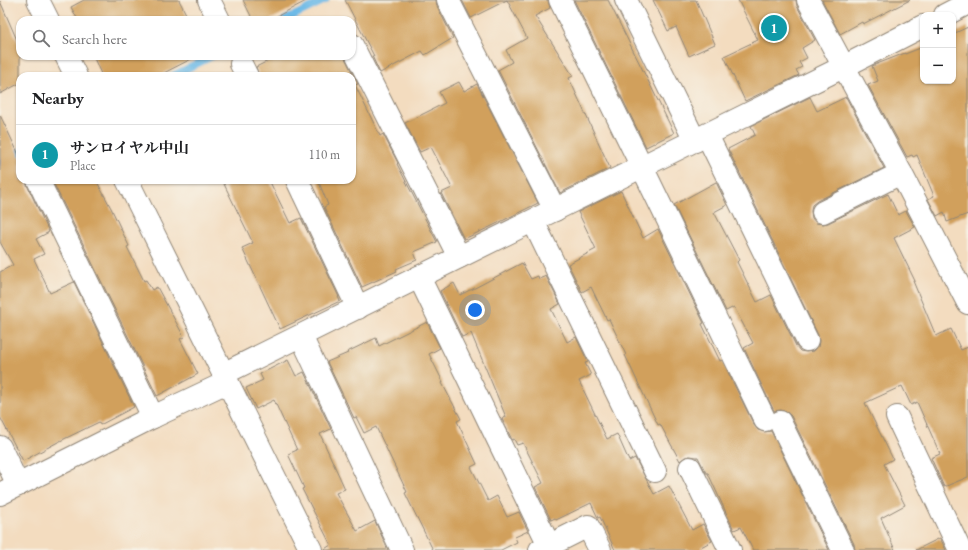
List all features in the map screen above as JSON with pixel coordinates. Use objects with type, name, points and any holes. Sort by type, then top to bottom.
[{"type":"street","points":[[38,0],[46,16]]},
{"type":"street","points":[[209,0],[217,16]]},
{"type":"street","points":[[448,0],[555,210]]},
{"type":"street","points":[[560,0],[642,167],[772,421],[843,550]]},
{"type":"street","points":[[626,0],[701,138],[807,340]]},
{"type":"street","points":[[808,0],[901,173],[963,279],[968,303]]},
{"type":"street","points":[[951,12],[968,3]]},
{"type":"street","points":[[0,447],[9,489],[153,417],[301,336],[920,28]]},
{"type":"street","points":[[356,53],[459,258]]},
{"type":"street","points":[[68,60],[74,72]]},
{"type":"street","points":[[823,212],[901,173]]},
{"type":"street","points":[[40,184],[153,417]]},
{"type":"street","points":[[129,184],[311,550]]},
{"type":"street","points":[[298,184],[358,308]]},
{"type":"street","points":[[533,221],[655,471]]},
{"type":"street","points":[[419,277],[545,548],[588,526],[600,550]]},
{"type":"street","points":[[301,336],[402,550]]},
{"type":"street","points":[[897,417],[960,550]]},
{"type":"street","points":[[690,468],[730,550]]},
{"type":"building","points":[[84,0],[179,0],[187,16],[76,16],[71,7]]},
{"type":"building","points":[[243,0],[308,0],[278,16],[251,16]]},
{"type":"building","points":[[345,0],[436,0],[437,6],[453,38],[425,55],[422,51],[380,73],[372,56],[374,56],[356,21],[356,16],[353,16]]},
{"type":"building","points":[[462,0],[507,0],[471,18]]},
{"type":"building","points":[[507,0],[548,0],[550,8],[535,16],[573,76],[569,78],[610,168],[560,193],[498,70],[512,62],[506,50],[527,38]]},
{"type":"building","points":[[574,0],[608,0],[674,133],[646,147]]},
{"type":"building","points":[[653,0],[696,0],[715,44],[689,56],[676,27],[668,31]]},
{"type":"building","points":[[738,0],[796,0],[797,6],[815,40],[802,48],[807,58],[799,62],[802,67],[796,70],[799,75],[745,101],[724,56],[758,40]]},
{"type":"building","points":[[822,0],[910,0],[840,34]]},
{"type":"building","points":[[0,1],[16,38],[16,60],[20,60],[20,72],[16,72],[16,85],[0,94]]},
{"type":"building","points":[[968,27],[968,214],[947,222],[944,212],[937,216],[928,199],[934,196],[917,155],[907,157],[868,85],[878,81],[872,66],[920,48],[920,84],[956,84],[956,33]]},
{"type":"building","points":[[95,60],[189,60],[166,72],[100,72]]},
{"type":"building","points":[[270,60],[346,60],[352,72],[258,72],[256,67]]},
{"type":"building","points":[[459,82],[464,91],[477,84],[538,203],[464,239],[441,193],[452,188],[431,147],[420,152],[405,123],[445,103],[439,92]]},
{"type":"building","points":[[356,87],[380,136],[383,134],[437,242],[414,252],[417,260],[362,287],[324,207],[328,205],[320,184],[356,184]]},
{"type":"building","points":[[810,97],[817,111],[846,97],[884,168],[817,201],[812,205],[812,218],[816,223],[828,223],[888,194],[898,215],[906,211],[915,227],[894,238],[915,281],[913,281],[936,336],[951,329],[961,350],[968,347],[968,477],[944,487],[931,458],[940,454],[917,402],[911,405],[902,386],[865,403],[893,459],[884,464],[905,505],[881,518],[895,550],[855,550],[854,544],[791,416],[787,412],[781,410],[774,411],[744,348],[753,343],[734,307],[726,311],[674,205],[716,182],[727,205],[714,212],[739,260],[737,262],[757,302],[771,295],[796,346],[800,351],[813,351],[818,347],[818,335],[728,149],[755,135],[751,126]]},
{"type":"building","points":[[0,115],[16,149],[16,184],[27,184],[49,232],[36,239],[44,254],[34,259],[50,293],[74,282],[134,407],[100,425],[99,422],[23,461],[0,417],[0,272],[13,265],[0,242]]},
{"type":"building","points":[[54,184],[98,184],[129,246],[127,247],[144,281],[146,280],[152,290],[157,287],[184,337],[180,339],[198,374],[157,396]]},
{"type":"building","points":[[224,184],[271,184],[290,223],[301,218],[340,301],[280,329],[242,248],[253,243]]},
{"type":"building","points":[[621,191],[643,238],[658,229],[704,323],[702,324],[720,361],[722,360],[754,425],[758,430],[764,432],[771,431],[829,550],[753,550],[741,527],[734,530],[708,473],[706,473],[698,457],[685,457],[680,461],[660,424],[658,425],[609,319],[607,320],[591,287],[582,292],[568,264],[596,249],[578,212]]},
{"type":"building","points":[[522,263],[531,279],[538,276],[539,279],[546,276],[560,304],[551,309],[567,342],[576,337],[588,362],[585,363],[591,375],[579,381],[607,439],[617,434],[629,461],[635,458],[654,494],[669,486],[692,530],[703,524],[712,541],[701,547],[702,550],[615,550],[600,517],[598,518],[591,503],[556,520],[555,518],[551,520],[535,487],[543,483],[523,443],[517,445],[514,439],[512,440],[502,419],[506,417],[471,333],[462,337],[440,291],[454,283],[460,295]]},
{"type":"building","points":[[427,322],[440,348],[429,354],[461,419],[457,421],[477,464],[471,467],[488,501],[497,496],[507,517],[519,512],[528,531],[515,537],[517,542],[501,550],[433,550],[405,493],[407,492],[376,427],[364,433],[356,417],[354,418],[327,362],[376,338],[379,346]]},
{"type":"building","points":[[288,360],[296,376],[304,372],[331,429],[320,434],[345,489],[336,493],[357,531],[375,521],[388,550],[323,550],[331,545],[302,489],[304,488],[288,454],[297,450],[274,400],[256,409],[246,388],[263,380],[260,374]]},
{"type":"building","points":[[940,538],[946,550],[916,550]]},
{"type":"waterway","points":[[293,16],[326,0]]},
{"type":"waterway","points":[[180,72],[205,60]]},
{"type":"waterway","points":[[0,162],[16,154]]},
{"type":"place","name":"サンロイヤル中山","points":[[774,28]]}]
